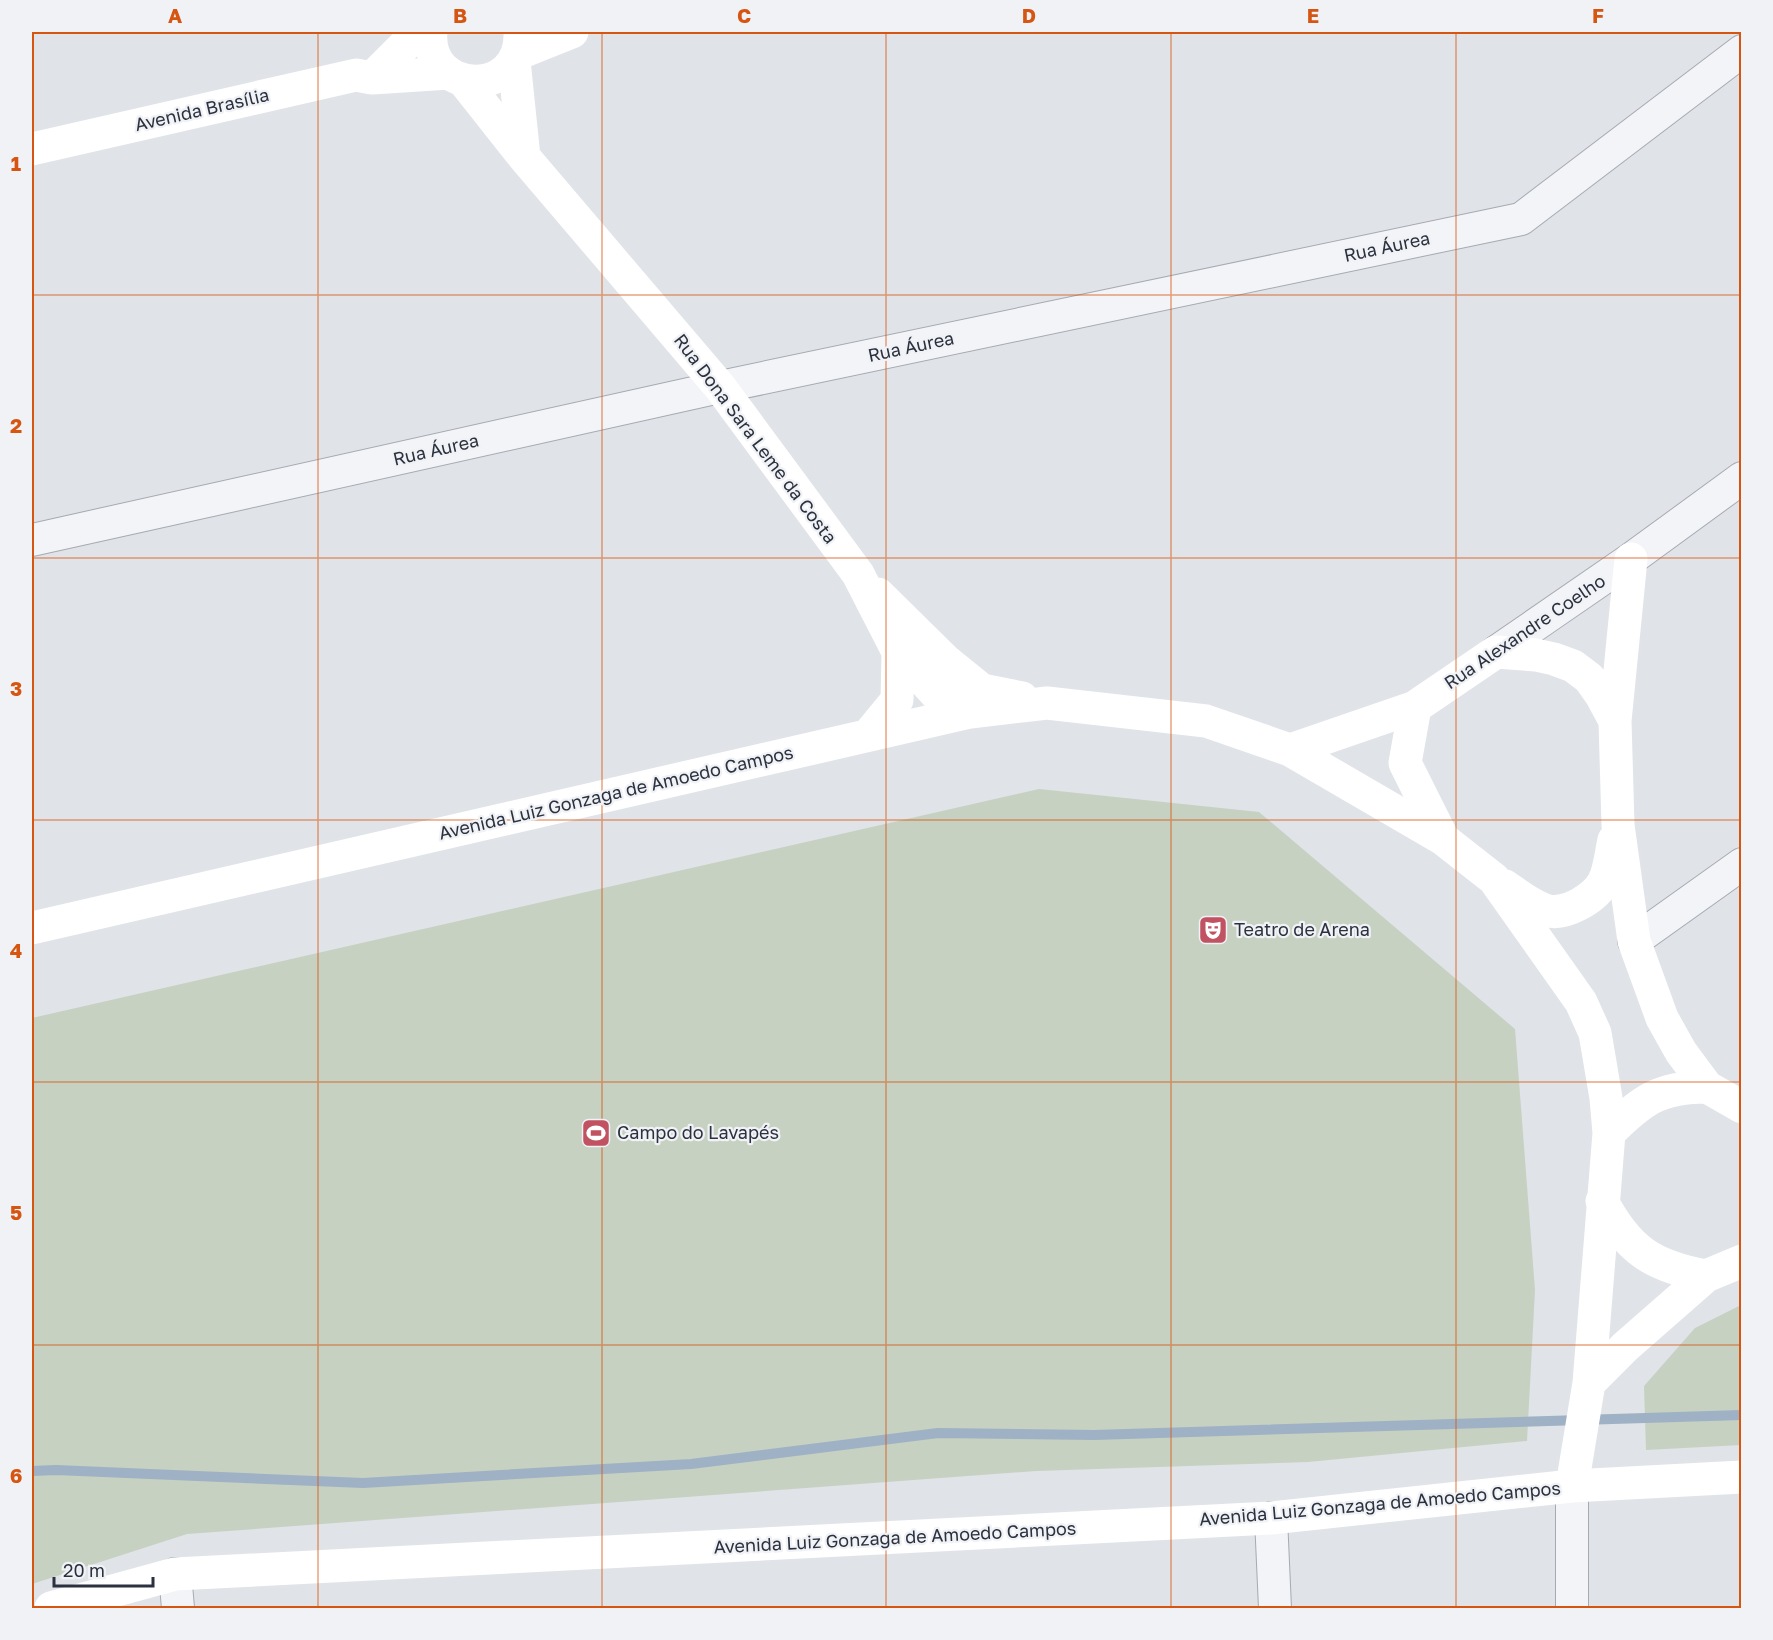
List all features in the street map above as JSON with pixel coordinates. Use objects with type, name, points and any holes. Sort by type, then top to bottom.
[{"type":"main road","points":[[372,78],[418,32]]},
{"type":"main road","name":"Rua Dona Sara Leme da Costa","points":[[432,32],[433,49],[439,63],[456,77],[720,387],[858,574],[898,652]]},
{"type":"main road","name":"Avenida Brasília","points":[[32,148],[356,75],[372,78],[456,77],[477,82],[492,80],[504,72],[517,49],[568,32]]},
{"type":"main road","points":[[517,49],[524,157]]},
{"type":"main road","points":[[1631,559],[1615,721],[1618,825],[1634,941],[1662,1018],[1680,1052],[1707,1087],[1742,1107]]},
{"type":"main road","points":[[858,574],[945,660],[982,690],[1047,704]]},
{"type":"main road","points":[[898,652],[940,698],[970,712]]},
{"type":"main road","points":[[869,734],[897,700],[898,652]]},
{"type":"main road","points":[[1496,652],[1536,655],[1573,666],[1588,678],[1601,695],[1615,721]]},
{"type":"main road","name":"Rua Alexandre Coelho","points":[[1290,750],[1415,707],[1496,652]]},
{"type":"main road","name":"Avenida Luiz Gonzaga de Amoedo Campos","points":[[32,928],[970,712],[1047,704],[1206,722],[1290,750]]},
{"type":"main road","points":[[1415,707],[1405,763],[1443,839]]},
{"type":"main road","points":[[1290,750],[1443,839],[1494,879],[1529,902],[1548,911],[1574,908],[1589,898],[1604,881],[1618,825]]},
{"type":"main road","points":[[1494,879],[1581,1002],[1595,1033],[1606,1098],[1609,1133],[1589,1383],[1572,1486]]},
{"type":"main road","points":[[1609,1133],[1641,1104],[1660,1093],[1684,1087],[1707,1087]]},
{"type":"main road","points":[[1602,1201],[1614,1223],[1628,1241],[1652,1258],[1680,1271],[1706,1276]]},
{"type":"main road","points":[[1589,1383],[1625,1347],[1706,1276],[1742,1261]]},
{"type":"main road","name":"Avenida Luiz Gonzaga de Amoedo Campos","points":[[51,1608],[175,1574],[1271,1518],[1572,1486],[1742,1477]]},
{"type":"street","name":"Rua Áurea","points":[[32,540],[720,387],[1521,219],[1742,51]]},
{"type":"street","name":"Rua Alexandre Coelho","points":[[1496,652],[1631,559],[1742,478]]},
{"type":"street","points":[[1634,941],[1742,864]]},
{"type":"street","points":[[1572,1486],[1572,1608]]},
{"type":"street","points":[[1271,1518],[1275,1608]]},
{"type":"street","points":[[175,1574],[178,1608]]},
{"type":"green space","points":[[1039,789],[1259,812],[1515,1029],[1535,1290],[1527,1441],[1308,1462],[1036,1471],[187,1534],[32,1584],[32,1018]]},
{"type":"green space","points":[[1741,1305],[1741,1445],[1646,1450],[1644,1386],[1695,1328]]},
{"type":"waterway","points":[[32,1471],[56,1470],[363,1483],[691,1464],[938,1433],[1094,1435],[1742,1415]]},
{"type":"place","name":"Teatro de Arena","points":[[1213,930]]},
{"type":"place","name":"Campo do Lavapés","points":[[596,1133]]}]
